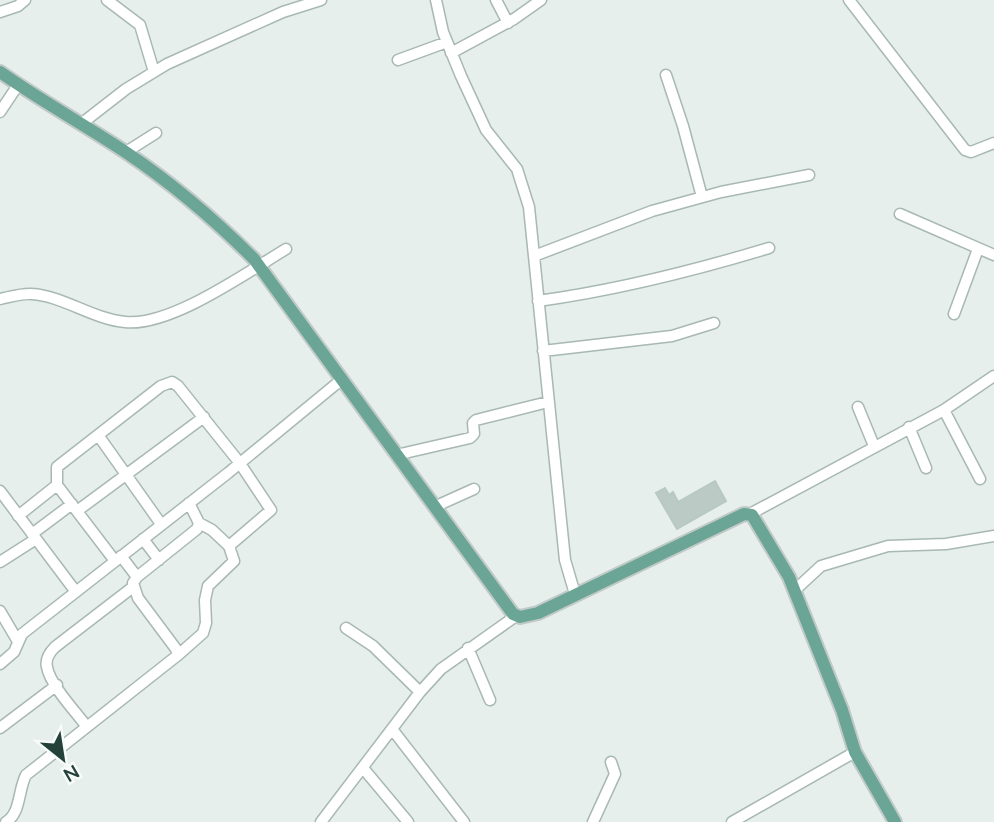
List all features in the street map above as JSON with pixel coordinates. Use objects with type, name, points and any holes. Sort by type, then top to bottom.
[{"type":"main road","points":[[0,72],[126,152],[178,190],[221,226],[259,265],[509,611],[516,616],[538,613],[744,514],[750,514],[789,577],[842,710],[855,752],[895,822]]},
{"type":"street","points":[[0,12],[18,6],[25,0]]},
{"type":"street","points":[[107,0],[141,26],[154,72]]},
{"type":"street","points":[[81,124],[154,72],[192,52],[283,12],[321,0]]},
{"type":"street","points":[[436,0],[447,42],[486,130],[510,159],[520,177],[529,207],[565,560],[575,594]]},
{"type":"street","points":[[496,0],[508,23]]},
{"type":"street","points":[[451,52],[508,23],[541,0]]},
{"type":"street","points":[[849,0],[965,150],[971,152],[992,146]]},
{"type":"street","points":[[398,60],[447,42]]},
{"type":"street","points":[[666,75],[702,197]]},
{"type":"street","points":[[0,112],[18,85]]},
{"type":"street","points":[[126,152],[156,132]]},
{"type":"street","points":[[534,256],[625,220],[702,197],[809,175]]},
{"type":"street","points":[[900,215],[994,255]]},
{"type":"street","points":[[538,301],[645,283],[769,248]]},
{"type":"street","points":[[954,314],[978,248]]},
{"type":"street","points":[[0,299],[24,294],[39,295],[89,313],[136,323],[167,317],[286,249]]},
{"type":"street","points":[[543,351],[672,336],[714,324]]},
{"type":"street","points":[[750,514],[944,410],[994,376]]},
{"type":"street","points":[[0,664],[14,652],[17,640],[22,634],[341,380]]},
{"type":"street","points":[[177,656],[176,649],[146,610],[135,582],[57,485],[56,468],[167,383],[172,382],[239,462],[271,510],[229,546]]},
{"type":"street","points":[[396,455],[470,438],[474,434],[473,423],[476,420],[548,402]]},
{"type":"street","points":[[858,407],[874,446]]},
{"type":"street","points":[[944,410],[980,479]]},
{"type":"street","points":[[0,562],[204,417]]},
{"type":"street","points":[[909,427],[926,468]]},
{"type":"street","points":[[98,435],[162,524]]},
{"type":"street","points":[[19,516],[57,485]]},
{"type":"street","points":[[434,507],[474,489]]},
{"type":"street","points":[[0,491],[76,592]]},
{"type":"street","points":[[6,822],[15,814],[26,775],[204,633],[208,586],[234,561],[229,546],[200,523],[189,503]]},
{"type":"street","points":[[87,727],[46,665],[50,653],[193,533],[200,523]]},
{"type":"street","points":[[794,591],[821,566],[888,546],[946,544],[994,536]]},
{"type":"street","points":[[143,539],[159,560]]},
{"type":"street","points":[[0,611],[17,640]]},
{"type":"street","points":[[321,822],[420,692],[441,669],[516,616]]},
{"type":"street","points":[[346,628],[373,646],[420,692]]},
{"type":"street","points":[[468,648],[490,700]]},
{"type":"street","points":[[0,728],[57,685]]},
{"type":"street","points":[[392,729],[464,822]]},
{"type":"street","points":[[732,822],[855,752]]},
{"type":"street","points":[[593,822],[614,780],[615,770],[611,762]]},
{"type":"street","points":[[363,768],[408,822]]},
{"type":"building","points":[[715,481],[726,501],[677,529],[656,493],[665,488],[669,495],[673,492],[678,502]]}]
